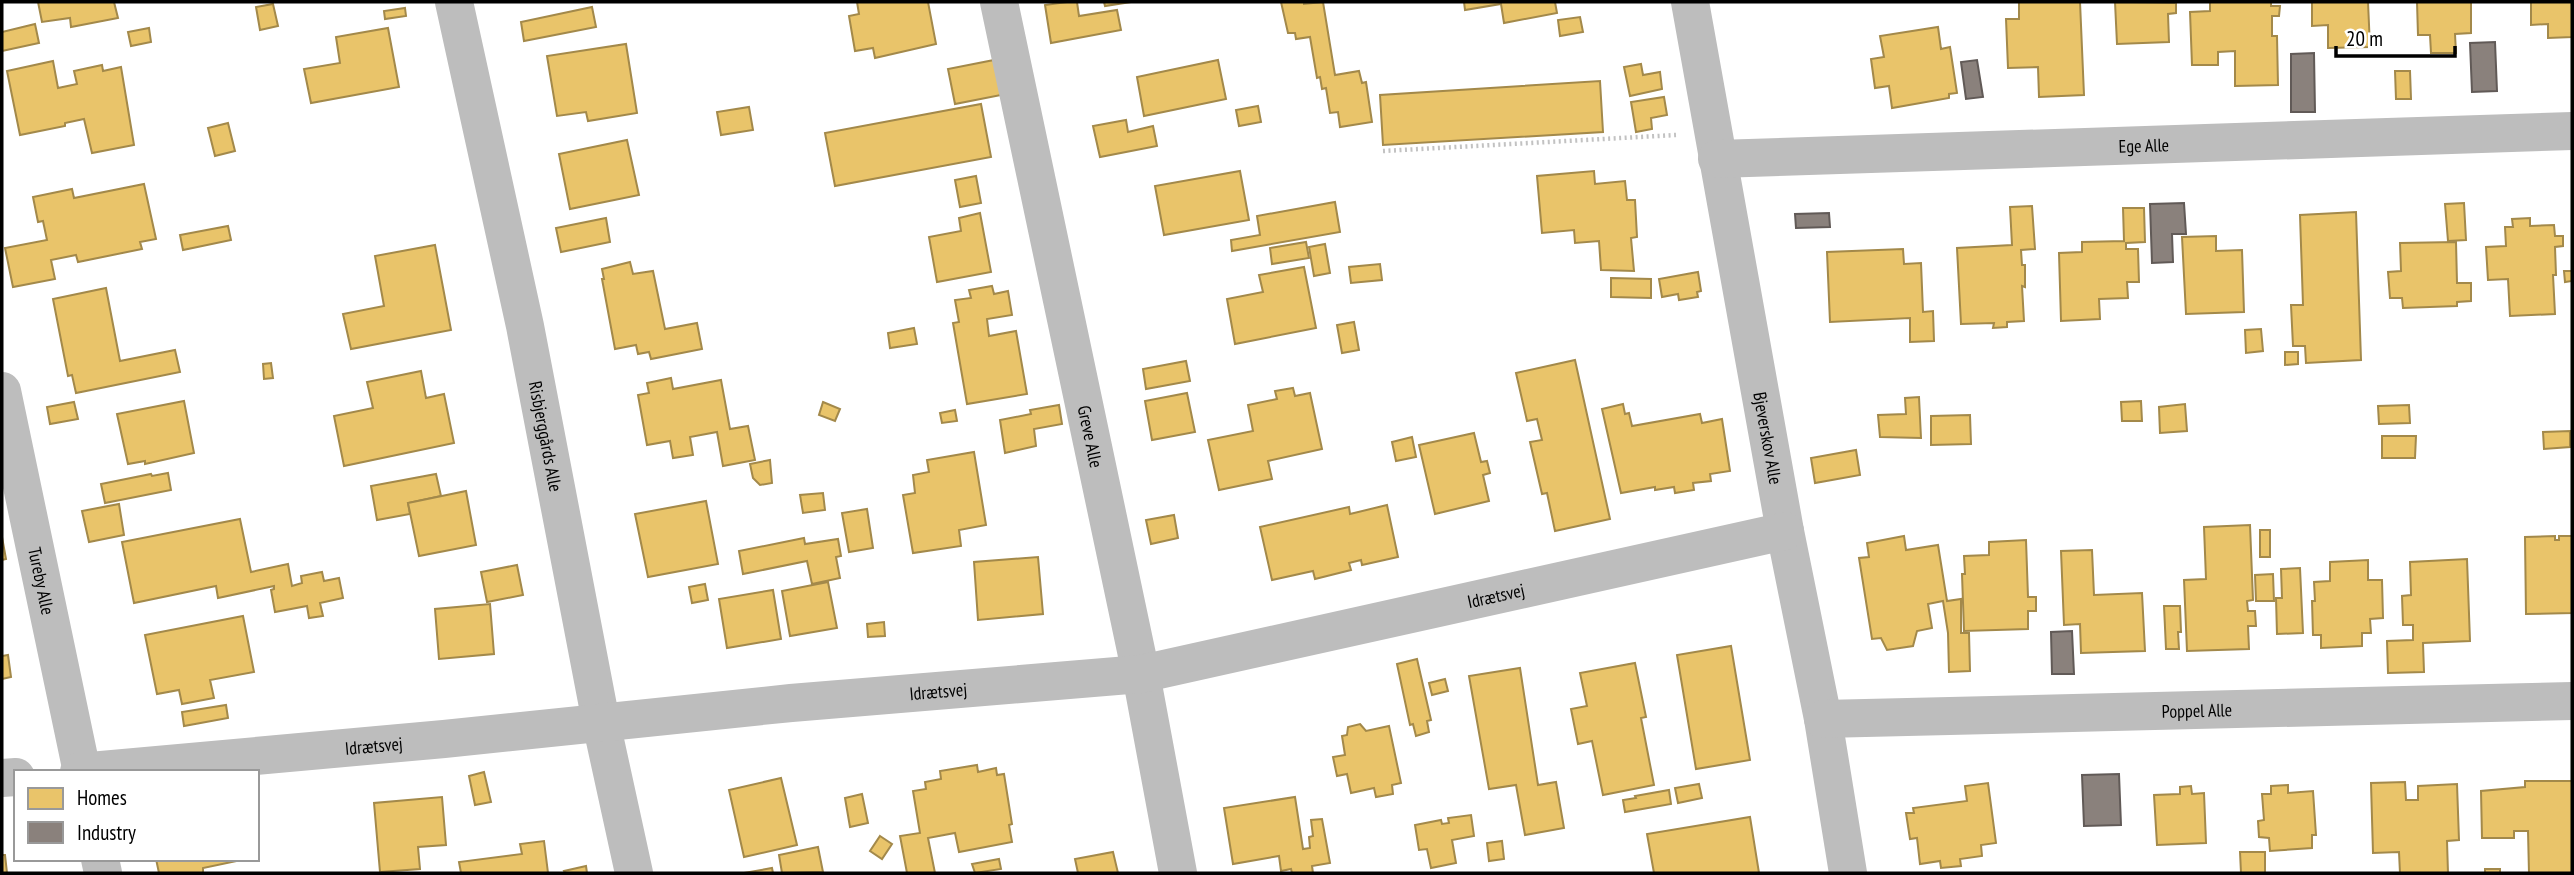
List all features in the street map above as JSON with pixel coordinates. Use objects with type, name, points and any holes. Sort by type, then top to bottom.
[{"type":"street","name":"Risbjerggårds Alle","points":[[454,2],[527,339],[601,722],[634,873]]},
{"type":"street","name":"Greve Alle","points":[[999,2],[1141,674],[1178,873]]},
{"type":"street","name":"Bjeverskov Alle","points":[[1690,2],[1785,531],[1823,719],[1848,873]]},
{"type":"street","name":"Ege Alle","points":[[1714,144],[2572,131]]},
{"type":"street","name":"Tureby Alle","points":[[2,391],[81,770]]},
{"type":"street","name":"Idrætsvej","points":[[103,770],[444,739],[791,703],[1141,674],[1785,531]]},
{"type":"street","name":"Poppel Alle","points":[[1823,719],[2572,701]]},
{"type":"path","points":[[1383,151],[1661,137],[1714,144]]},
{"type":"building: Homes","points":[[38,2],[114,2],[118,18],[71,27],[70,18],[42,22]]},
{"type":"building: Homes","points":[[857,2],[928,2],[936,44],[875,58],[873,48],[855,51],[849,16],[859,14]]},
{"type":"building: Homes","points":[[1077,2],[1079,16],[1117,10],[1121,30],[1051,43],[1045,5]]},
{"type":"building: Homes","points":[[1104,2],[1131,2],[1105,6]]},
{"type":"building: Homes","points":[[1281,2],[1323,2],[1335,75],[1359,71],[1362,83],[1366,82],[1372,122],[1340,127],[1338,112],[1330,113],[1326,88],[1322,89],[1320,77],[1317,78],[1310,37],[1296,39],[1295,33],[1288,33]]},
{"type":"building: Homes","points":[[1464,2],[1555,2],[1557,13],[1504,23],[1501,4],[1465,10]]},
{"type":"building: Homes","points":[[2019,2],[2080,2],[2084,95],[2039,97],[2038,67],[2008,68],[2006,19],[2019,19]]},
{"type":"building: Homes","points":[[2115,2],[2176,3],[2176,13],[2168,14],[2169,42],[2117,44]]},
{"type":"building: Homes","points":[[2210,2],[2271,2],[2271,6],[2280,6],[2279,16],[2272,16],[2272,36],[2277,36],[2278,85],[2235,86],[2235,51],[2218,52],[2218,65],[2192,65],[2190,12],[2210,11]]},
{"type":"building: Homes","points":[[2312,2],[2368,2],[2370,47],[2328,48],[2328,25],[2312,26]]},
{"type":"building: Homes","points":[[2417,2],[2471,2],[2471,33],[2455,34],[2456,53],[2431,53],[2430,35],[2418,35]]},
{"type":"building: Homes","points":[[2531,2],[2572,2],[2572,37],[2548,38],[2548,24],[2531,25]]},
{"type":"building: Homes","points":[[273,4],[278,26],[260,30],[256,7]]},
{"type":"building: Homes","points":[[592,7],[596,27],[524,41],[521,22]]},
{"type":"building: Homes","points":[[405,8],[406,16],[385,19],[384,11]]},
{"type":"building: Homes","points":[[1580,17],[1583,32],[1560,36],[1558,20]]},
{"type":"building: Homes","points":[[35,24],[39,43],[2,51],[2,32]]},
{"type":"building: Homes","points":[[1938,27],[1941,49],[1950,47],[1957,93],[1949,94],[1949,98],[1892,108],[1889,86],[1875,88],[1871,59],[1884,57],[1880,36]]},
{"type":"building: Homes","points":[[149,28],[151,42],[131,46],[128,32]]},
{"type":"building: Homes","points":[[388,28],[399,87],[311,103],[304,69],[340,63],[336,37]]},
{"type":"building: Homes","points":[[626,44],[637,113],[588,121],[586,112],[557,116],[547,56]]},
{"type":"building: Homes","points":[[994,60],[1001,95],[955,104],[948,69]]},
{"type":"building: Homes","points":[[1218,60],[1226,99],[1144,116],[1137,77]]},
{"type":"building: Homes","points":[[53,61],[58,88],[77,84],[74,71],[102,65],[103,71],[121,67],[134,145],[92,153],[84,119],[65,123],[65,126],[20,135],[7,71]]},
{"type":"building: Homes","points":[[1641,64],[1643,75],[1660,72],[1662,89],[1630,96],[1624,67]]},
{"type":"building: Homes","points":[[2395,71],[2410,71],[2411,99],[2396,99]]},
{"type":"building: Homes","points":[[1600,81],[1603,132],[1383,145],[1380,95]]},
{"type":"building: Homes","points":[[1664,97],[1667,115],[1651,118],[1652,129],[1636,132],[1631,102]]},
{"type":"building: Homes","points":[[981,104],[991,157],[835,186],[825,133]]},
{"type":"building: Homes","points":[[1258,106],[1261,122],[1239,126],[1236,110]]},
{"type":"building: Homes","points":[[749,107],[753,130],[721,135],[717,112]]},
{"type":"building: Homes","points":[[1126,120],[1128,132],[1153,126],[1157,146],[1100,157],[1093,126]]},
{"type":"building: Homes","points":[[228,123],[235,151],[215,156],[208,128]]},
{"type":"building: Homes","points":[[627,140],[639,195],[570,209],[559,154]]},
{"type":"building: Homes","points":[[1240,171],[1249,220],[1164,235],[1155,186]]},
{"type":"building: Homes","points":[[1594,171],[1595,184],[1625,181],[1627,200],[1635,200],[1637,237],[1631,238],[1634,271],[1601,270],[1599,241],[1575,243],[1574,230],[1542,233],[1537,176]]},
{"type":"building: Homes","points":[[976,176],[981,203],[960,207],[955,180]]},
{"type":"building: Homes","points":[[144,184],[156,239],[140,242],[142,249],[78,262],[76,255],[51,260],[55,279],[13,287],[5,248],[47,240],[43,221],[38,222],[33,197],[72,189],[74,198]]},
{"type":"building: Homes","points":[[1335,202],[1340,232],[1232,251],[1231,240],[1260,235],[1257,216]]},
{"type":"building: Homes","points":[[2464,203],[2466,240],[2448,241],[2445,204]]},
{"type":"building: Homes","points":[[2032,206],[2035,249],[2021,250],[2022,265],[2025,265],[2025,287],[2022,286],[2024,321],[2007,322],[2007,327],[1993,328],[1994,323],[1961,324],[1957,248],[2012,245],[2010,207]]},
{"type":"building: Homes","points":[[2123,208],[2144,208],[2145,242],[2126,243],[2126,249],[2138,249],[2139,282],[2127,282],[2128,298],[2099,299],[2100,319],[2061,321],[2059,253],[2082,252],[2082,242],[2124,241]]},
{"type":"building: Homes","points":[[2356,212],[2361,360],[2306,363],[2305,346],[2293,346],[2291,305],[2303,305],[2300,215]]},
{"type":"building: Homes","points":[[980,213],[991,272],[937,282],[929,237],[961,231],[959,218]]},
{"type":"building: Homes","points":[[606,218],[610,242],[561,252],[556,228]]},
{"type":"building: Homes","points":[[2530,218],[2530,226],[2554,225],[2555,236],[2563,236],[2563,246],[2555,247],[2555,314],[2510,316],[2508,279],[2488,280],[2486,247],[2506,246],[2505,227],[2513,227],[2512,219]]},
{"type":"building: Homes","points":[[228,226],[231,240],[183,250],[180,235]]},
{"type":"building: Homes","points":[[2216,236],[2216,251],[2242,250],[2244,312],[2186,314],[2182,237]]},
{"type":"building: Homes","points":[[1306,242],[1309,258],[1272,264],[1270,248]]},
{"type":"building: Homes","points":[[2456,242],[2457,283],[2471,283],[2471,301],[2457,302],[2457,306],[2403,308],[2402,298],[2390,298],[2388,272],[2401,271],[2400,243]]},
{"type":"building: Homes","points":[[1325,244],[1330,273],[1314,276],[1309,247]]},
{"type":"building: Homes","points":[[435,245],[451,330],[351,349],[343,314],[384,306],[375,256]]},
{"type":"building: Homes","points":[[1903,249],[1904,264],[1921,263],[1923,312],[1933,311],[1934,341],[1910,342],[1910,318],[1830,322],[1827,252]]},
{"type":"building: Homes","points":[[630,262],[633,274],[653,271],[665,329],[697,323],[702,349],[651,359],[649,352],[638,354],[636,345],[615,349],[602,269]]},
{"type":"building: Homes","points":[[1380,264],[1382,280],[1351,283],[1349,267]]},
{"type":"building: Homes","points":[[1304,267],[1316,328],[1235,344],[1227,299],[1263,292],[1259,275]]},
{"type":"building: Homes","points":[[2564,271],[2572,271],[2572,281],[2565,282]]},
{"type":"building: Homes","points":[[1698,272],[1701,291],[1697,292],[1698,297],[1679,300],[1678,294],[1662,297],[1659,279]]},
{"type":"building: Homes","points":[[1611,278],[1651,279],[1651,298],[1611,297]]},
{"type":"building: Homes","points":[[992,286],[994,294],[1008,291],[1012,315],[987,319],[989,336],[1016,331],[1027,394],[967,404],[953,323],[959,322],[955,300],[971,298],[969,290]]},
{"type":"building: Homes","points":[[106,288],[120,361],[175,350],[180,372],[76,393],[72,375],[68,376],[53,299]]},
{"type":"building: Homes","points":[[1354,322],[1359,350],[1342,353],[1337,325]]},
{"type":"building: Homes","points":[[914,328],[917,344],[890,348],[888,333]]},
{"type":"building: Homes","points":[[2261,329],[2263,351],[2246,353],[2245,330]]},
{"type":"building: Homes","points":[[2285,352],[2298,352],[2298,364],[2285,365]]},
{"type":"building: Homes","points":[[1575,360],[1610,519],[1555,531],[1547,493],[1542,494],[1530,442],[1542,440],[1537,419],[1527,421],[1516,373]]},
{"type":"building: Homes","points":[[1186,361],[1190,381],[1146,389],[1143,369]]},
{"type":"building: Homes","points":[[271,363],[273,378],[264,379],[263,364]]},
{"type":"building: Homes","points":[[421,371],[426,398],[444,394],[454,443],[344,466],[334,416],[373,408],[367,382]]},
{"type":"building: Homes","points":[[671,378],[673,389],[721,380],[730,429],[748,426],[755,460],[723,466],[717,432],[690,437],[693,455],[673,458],[670,441],[647,445],[638,395],[649,393],[647,383]]},
{"type":"building: Homes","points":[[1293,388],[1295,396],[1310,393],[1322,449],[1268,461],[1272,479],[1219,490],[1208,440],[1253,431],[1248,405],[1277,399],[1275,391]]},
{"type":"building: Homes","points":[[1187,393],[1195,432],[1152,440],[1145,401]]},
{"type":"building: Homes","points":[[1919,397],[1921,438],[1880,437],[1878,415],[1906,414],[1905,398]]},
{"type":"building: Homes","points":[[184,401],[194,453],[145,464],[145,461],[128,464],[117,414]]},
{"type":"building: Homes","points":[[2141,401],[2142,421],[2122,421],[2121,402]]},
{"type":"building: Homes","points":[[74,402],[78,419],[50,424],[47,407]]},
{"type":"building: Homes","points":[[823,402],[840,409],[835,421],[819,415]]},
{"type":"building: Homes","points":[[1623,404],[1625,414],[1629,413],[1632,426],[1700,414],[1702,423],[1722,419],[1730,471],[1710,474],[1711,481],[1693,483],[1694,490],[1675,493],[1674,487],[1655,490],[1655,487],[1621,493],[1602,409]]},
{"type":"building: Homes","points":[[2185,404],[2187,431],[2160,433],[2159,407]]},
{"type":"building: Homes","points":[[1059,405],[1062,424],[1034,429],[1036,446],[1005,453],[1000,420],[1031,414],[1030,410]]},
{"type":"building: Homes","points":[[2409,405],[2410,423],[2379,424],[2378,406]]},
{"type":"building: Homes","points":[[955,410],[957,421],[942,423],[940,413]]},
{"type":"building: Homes","points":[[1970,415],[1971,444],[1931,445],[1931,416]]},
{"type":"building: Homes","points":[[2570,431],[2570,447],[2544,449],[2543,432]]},
{"type":"building: Homes","points":[[1474,433],[1481,462],[1487,461],[1490,473],[1483,475],[1489,501],[1435,514],[1419,445]]},
{"type":"building: Homes","points":[[2382,436],[2416,436],[2415,458],[2382,458]]},
{"type":"building: Homes","points":[[1412,437],[1416,457],[1396,461],[1392,442]]},
{"type":"building: Homes","points":[[1856,450],[1860,475],[1815,483],[1811,458]]},
{"type":"building: Homes","points":[[974,452],[986,525],[959,530],[961,546],[913,553],[903,495],[915,493],[913,475],[929,472],[927,460]]},
{"type":"building: Homes","points":[[770,460],[772,483],[760,485],[753,478],[750,464]]},
{"type":"building: Homes","points":[[168,473],[171,490],[105,503],[101,484]]},
{"type":"building: Homes","points":[[436,474],[441,496],[408,503],[410,514],[377,520],[371,486]]},
{"type":"building: Homes","points":[[466,491],[476,545],[419,556],[408,503]]},
{"type":"building: Homes","points":[[823,493],[825,510],[803,513],[800,495]]},
{"type":"building: Homes","points":[[706,501],[718,564],[648,577],[635,514]]},
{"type":"building: Homes","points":[[119,504],[124,535],[89,542],[82,511]]},
{"type":"building: Homes","points":[[1387,505],[1398,557],[1362,565],[1361,560],[1349,563],[1351,570],[1315,579],[1313,571],[1272,580],[1260,527],[1349,507],[1350,514]]},
{"type":"building: Homes","points":[[867,509],[873,548],[849,552],[842,513]]},
{"type":"building: Homes","points":[[1174,515],[1178,538],[1151,544],[1146,520]]},
{"type":"building: Homes","points":[[240,519],[251,572],[288,564],[292,586],[302,583],[301,576],[322,572],[324,581],[339,578],[343,598],[320,603],[323,616],[309,618],[307,606],[275,612],[271,590],[274,586],[218,598],[216,586],[134,603],[122,542]]},
{"type":"building: Homes","points":[[2250,525],[2253,600],[2247,601],[2248,611],[2255,611],[2256,626],[2248,626],[2249,649],[2187,651],[2184,580],[2206,579],[2204,527]]},
{"type":"building: Homes","points":[[2260,530],[2270,530],[2270,557],[2260,557]]},
{"type":"building: Homes","points":[[1904,536],[1906,550],[1938,545],[1947,601],[1961,599],[1961,633],[1969,633],[1970,671],[1949,672],[1948,633],[1943,601],[1928,604],[1932,628],[1917,631],[1913,646],[1887,650],[1881,638],[1872,639],[1859,558],[1869,557],[1867,543]]},
{"type":"building: Homes","points":[[2555,536],[2555,540],[2559,540],[2559,536],[2572,536],[2572,613],[2526,614],[2525,537]]},
{"type":"building: Homes","points":[[2,537],[6,559],[2,560]]},
{"type":"building: Homes","points":[[804,538],[805,544],[838,539],[841,556],[836,557],[840,578],[812,584],[807,561],[743,574],[739,551]]},
{"type":"building: Homes","points":[[2026,540],[2028,597],[2036,597],[2036,611],[2028,611],[2028,629],[1964,631],[1964,556],[1989,555],[1989,542]]},
{"type":"building: Homes","points":[[2092,550],[2094,595],[2142,593],[2145,651],[2081,653],[2080,624],[2064,625],[2061,551]]},
{"type":"building: Homes","points":[[1038,557],[1043,614],[978,620],[974,562]]},
{"type":"building: Homes","points":[[2467,559],[2470,641],[2423,643],[2424,672],[2388,673],[2387,641],[2413,640],[2413,625],[2403,625],[2402,596],[2411,595],[2410,562]]},
{"type":"building: Homes","points":[[2368,560],[2368,580],[2382,580],[2383,618],[2370,619],[2371,633],[2362,633],[2362,646],[2321,648],[2321,635],[2313,635],[2314,582],[2330,581],[2330,562]]},
{"type":"building: Homes","points":[[517,565],[523,595],[487,602],[481,572]]},
{"type":"building: Homes","points":[[2300,568],[2303,633],[2277,634],[2276,598],[2282,598],[2281,569]]},
{"type":"building: Homes","points":[[2273,574],[2274,601],[2256,601],[2255,575]]},
{"type":"building: Homes","points":[[828,582],[837,628],[790,636],[782,591]]},
{"type":"building: Homes","points":[[705,584],[708,600],[692,603],[689,587]]},
{"type":"building: Homes","points":[[773,590],[781,639],[727,648],[719,599]]},
{"type":"building: Homes","points":[[490,604],[494,654],[439,659],[435,609]]},
{"type":"building: Homes","points":[[2164,606],[2180,606],[2179,649],[2166,649]]},
{"type":"building: Homes","points":[[243,616],[254,672],[210,680],[214,698],[182,704],[179,690],[157,694],[145,635]]},
{"type":"building: Homes","points":[[884,622],[885,636],[868,637],[867,624]]},
{"type":"building: Homes","points":[[1731,646],[1750,760],[1696,769],[1677,655]]},
{"type":"building: Homes","points":[[8,655],[11,677],[2,679],[2,656]]},
{"type":"building: Homes","points":[[1417,659],[1431,720],[1427,721],[1429,732],[1416,736],[1413,724],[1410,725],[1397,664]]},
{"type":"building: Homes","points":[[1635,663],[1646,717],[1641,718],[1654,785],[1603,795],[1592,741],[1578,744],[1571,709],[1587,706],[1580,673]]},
{"type":"building: Homes","points":[[1520,668],[1538,785],[1556,782],[1564,828],[1525,835],[1516,785],[1489,789],[1469,676]]},
{"type":"building: Homes","points":[[1445,679],[1448,691],[1432,695],[1429,683]]},
{"type":"building: Homes","points":[[226,705],[228,718],[184,726],[182,712]]},
{"type":"building: Homes","points":[[1360,724],[1366,731],[1389,726],[1401,783],[1392,785],[1393,794],[1376,797],[1374,788],[1351,793],[1347,774],[1337,776],[1333,757],[1345,755],[1342,736],[1347,735],[1348,727]]},
{"type":"building: Homes","points":[[977,765],[978,772],[996,768],[997,775],[1004,774],[1012,824],[1009,825],[1012,842],[959,852],[955,833],[928,838],[935,873],[907,873],[900,836],[920,833],[913,791],[926,789],[925,782],[941,779],[940,771]]},
{"type":"building: Homes","points":[[484,772],[491,802],[475,805],[469,776]]},
{"type":"building: Homes","points":[[781,778],[797,845],[744,857],[729,790]]},
{"type":"building: Homes","points":[[2525,781],[2572,781],[2572,873],[2529,873],[2528,831],[2514,831],[2514,838],[2482,838],[2481,791],[2525,787]]},
{"type":"building: Homes","points":[[2405,782],[2406,800],[2418,800],[2418,786],[2457,784],[2459,840],[2447,841],[2448,873],[2400,873],[2399,852],[2373,853],[2371,783]]},
{"type":"building: Homes","points":[[1988,783],[1996,843],[1981,845],[1982,856],[1960,859],[1961,866],[1941,868],[1940,861],[1920,864],[1917,838],[1910,839],[1906,813],[1914,813],[1913,808],[1967,801],[1965,786]]},
{"type":"building: Homes","points":[[1699,784],[1702,798],[1678,803],[1675,788]]},
{"type":"building: Homes","points":[[2288,785],[2288,793],[2313,791],[2316,835],[2312,835],[2312,848],[2270,851],[2269,838],[2259,837],[2258,821],[2264,820],[2262,794],[2271,794],[2271,786]]},
{"type":"building: Homes","points":[[2191,786],[2192,794],[2204,793],[2206,843],[2157,845],[2154,795],[2180,794],[2180,787]]},
{"type":"building: Homes","points":[[1669,790],[1671,804],[1625,812],[1623,800]]},
{"type":"building: Homes","points":[[862,794],[868,823],[850,827],[845,798]]},
{"type":"building: Homes","points":[[442,797],[446,845],[418,847],[420,869],[380,872],[374,803]]},
{"type":"building: Homes","points":[[1295,797],[1303,849],[1310,848],[1309,837],[1313,836],[1311,820],[1322,819],[1330,863],[1312,866],[1313,873],[1292,873],[1291,869],[1281,871],[1279,856],[1233,864],[1224,808]]},
{"type":"building: Homes","points":[[1471,815],[1474,836],[1452,840],[1456,863],[1431,868],[1427,849],[1419,850],[1415,825],[1441,820],[1442,824],[1449,823],[1448,818]]},
{"type":"building: Homes","points":[[1750,817],[1759,873],[1654,873],[1647,834]]},
{"type":"building: Homes","points":[[880,836],[892,844],[882,859],[870,851]]},
{"type":"building: Homes","points":[[544,841],[548,873],[461,873],[459,862],[522,854],[520,844]]},
{"type":"building: Homes","points":[[1502,841],[1504,859],[1489,861],[1487,843]]},
{"type":"building: Homes","points":[[818,847],[823,872],[782,873],[779,855]]},
{"type":"building: Homes","points":[[1113,852],[1118,873],[1078,873],[1075,859]]},
{"type":"building: Homes","points":[[2240,852],[2265,852],[2265,873],[2241,873]]},
{"type":"building: Homes","points":[[2,855],[5,855],[7,873],[2,873]]},
{"type":"building: Homes","points":[[999,859],[1001,869],[975,873],[972,864]]},
{"type":"building: Homes","points":[[156,861],[236,861],[203,868],[203,873],[159,873]]},
{"type":"building: Homes","points":[[586,866],[587,873],[564,871]]},
{"type":"building: Homes","points":[[772,868],[773,873],[744,873]]},
{"type":"building: Homes","points":[[2485,869],[2500,869],[2500,873],[2485,873]]},
{"type":"building: Industry","points":[[2495,42],[2497,91],[2472,92],[2470,43]]},
{"type":"building: Industry","points":[[2314,53],[2315,112],[2291,112],[2291,54]]},
{"type":"building: Industry","points":[[1977,60],[1983,97],[1966,99],[1961,62]]},
{"type":"building: Industry","points":[[2184,203],[2186,234],[2172,234],[2173,262],[2152,263],[2150,204]]},
{"type":"building: Industry","points":[[1829,213],[1830,227],[1796,228],[1795,214]]},
{"type":"building: Industry","points":[[2072,631],[2074,674],[2052,674],[2051,632]]},
{"type":"building: Industry","points":[[2119,774],[2121,825],[2084,826],[2082,775]]}]
